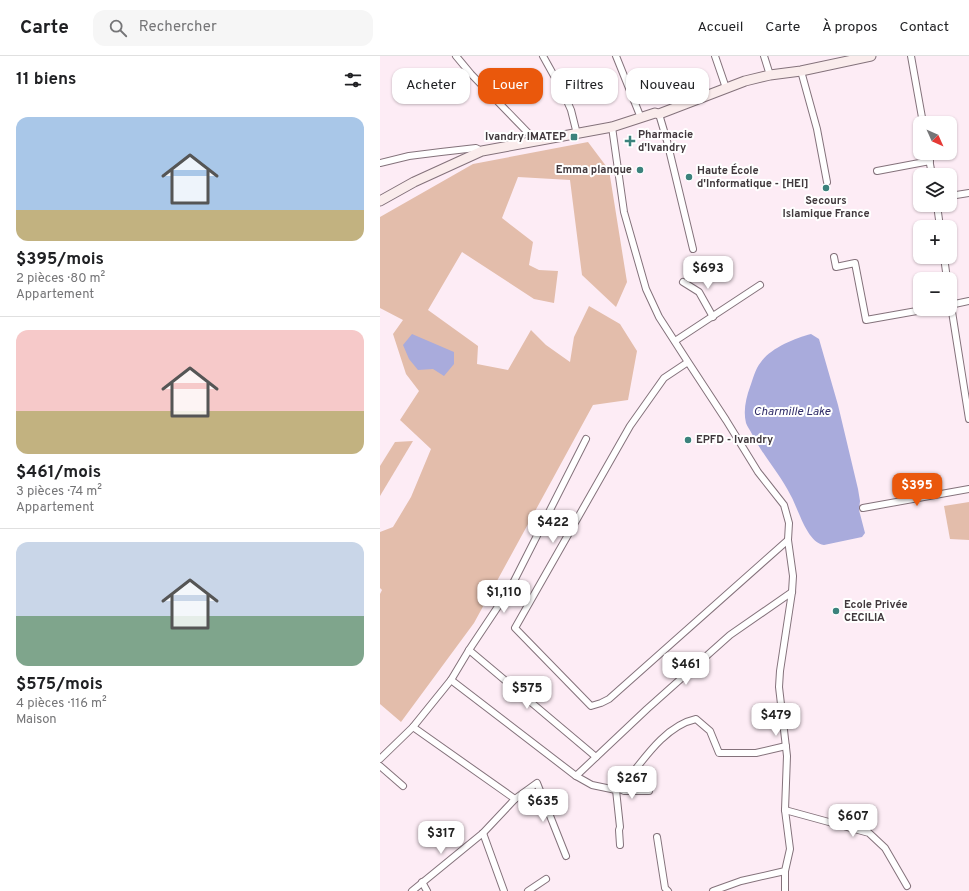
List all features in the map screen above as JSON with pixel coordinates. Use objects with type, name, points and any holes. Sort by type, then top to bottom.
[{"type":"main road","points":[[380,201],[414,182],[482,151],[612,127],[655,113],[659,114],[726,88],[770,75],[800,71],[871,56]]},
{"type":"street","points":[[456,56],[471,74],[536,141]]},
{"type":"street","points":[[543,56],[571,110],[577,134]]},
{"type":"street","points":[[616,56],[641,118]]},
{"type":"street","points":[[715,56],[726,88]]},
{"type":"street","points":[[764,56],[770,75]]},
{"type":"street","points":[[911,56],[922,116]]},
{"type":"street","points":[[800,71],[817,129],[827,182]]},
{"type":"street","points":[[659,114],[668,141],[693,249]]},
{"type":"street","points":[[612,127],[624,212],[646,289],[659,317],[758,472],[784,506],[789,522],[788,540],[793,576],[779,687],[787,756],[785,810],[790,849],[785,870],[785,891]]},
{"type":"street","points":[[380,163],[409,156],[441,152],[476,148],[482,151]]},
{"type":"street","points":[[877,171],[930,161],[931,168]]},
{"type":"street","points":[[957,195],[969,192]]},
{"type":"street","points":[[834,257],[836,267],[854,263],[866,320],[913,312]]},
{"type":"street","points":[[682,282],[699,292],[713,317]]},
{"type":"street","points":[[675,341],[760,285]]},
{"type":"street","points":[[957,302],[969,301]]},
{"type":"street","points":[[952,316],[969,419]]},
{"type":"street","points":[[688,362],[664,378],[630,426],[515,628],[591,706],[601,703],[609,699],[788,540]]},
{"type":"street","points":[[380,759],[412,727],[451,680],[511,587],[586,439]]},
{"type":"street","points":[[863,508],[969,489]]},
{"type":"street","points":[[576,776],[730,634],[792,592]]},
{"type":"street","points":[[469,650],[596,757]]},
{"type":"street","points":[[451,680],[576,776],[592,785],[624,791],[649,791]]},
{"type":"street","points":[[620,845],[618,790],[646,756],[668,733],[689,721],[696,719],[710,731],[719,753],[756,753],[786,746]]},
{"type":"street","points":[[412,727],[515,799]]},
{"type":"street","points":[[380,766],[403,786]]},
{"type":"street","points":[[412,891],[483,833],[515,799],[537,783],[566,856]]},
{"type":"street","points":[[785,810],[858,831],[869,832],[885,848],[907,886]]},
{"type":"street","points":[[483,833],[504,891]]},
{"type":"street","points":[[657,836],[665,888],[668,891]]},
{"type":"street","points":[[712,891],[785,870]]},
{"type":"street","points":[[528,891],[546,879]]},
{"type":"street","points":[[422,882],[428,891]]},
{"type":"shaded area","points":[[588,142],[609,170],[627,282],[616,307],[582,275],[570,180],[518,177],[502,218],[533,242],[529,265],[539,270],[558,271],[554,303],[534,299],[462,252],[428,310],[478,346],[477,364],[508,370],[531,330],[546,345],[570,362],[574,337],[589,306],[620,324],[637,351],[628,400],[593,405],[474,623],[401,722],[380,704],[380,594],[382,590],[380,588],[380,532],[393,527],[411,497],[431,449],[400,420],[419,391],[406,374],[393,334],[403,320],[380,308],[380,217],[473,164]]},
{"type":"shaded area","points":[[413,441],[380,496],[380,466],[395,442]]},
{"type":"shaded area","points":[[969,502],[969,540],[950,539],[944,506]]},
{"type":"water","points":[[412,334],[454,352],[454,364],[444,376],[433,369],[418,370],[409,359],[403,345]]},
{"type":"water","name":"Charmille Lake","points":[[811,334],[819,339],[838,405],[858,489],[860,501],[859,510],[865,533],[862,537],[824,545],[818,543],[808,532],[787,488],[761,450],[747,425],[745,414],[745,405],[756,371],[765,357],[784,344]]},
{"type":"place","name":"Ivandry IMATEP","points":[[574,137]]},
{"type":"place","name":"Pharmacie d'Ivandry","points":[[630,141]]},
{"type":"place","name":"Emma planque","points":[[640,170]]},
{"type":"place","name":"Haute École d'Informatique - [HEI]","points":[[689,177]]},
{"type":"place","name":"Secours Islamique France","points":[[826,188]]},
{"type":"place","name":"EPFD - Ivandry","points":[[688,440]]},
{"type":"place","name":"Ecole Privée CECILIA","points":[[836,611]]}]
